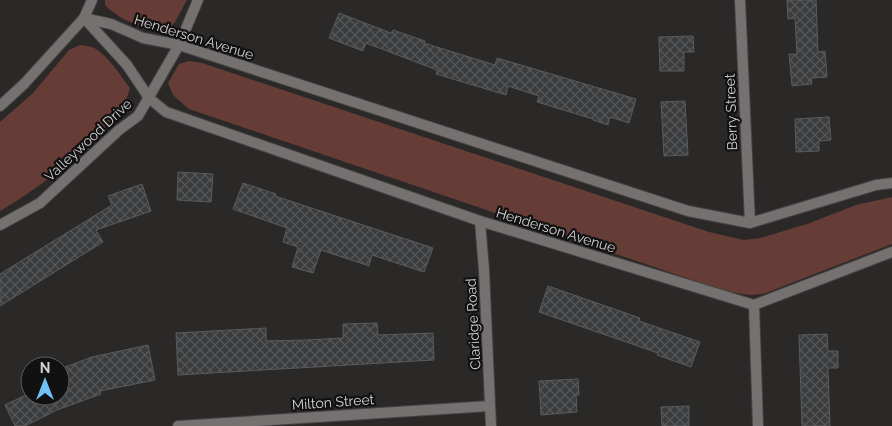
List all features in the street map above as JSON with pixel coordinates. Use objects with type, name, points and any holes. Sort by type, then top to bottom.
[{"type":"street","points":[[0,106],[24,84],[84,18],[92,0]]},
{"type":"street","name":"Valleywood Drive","points":[[0,225],[40,203],[119,130],[138,116],[179,45],[198,0]]},
{"type":"street","name":"Berry Street","points":[[740,0],[750,223]]},
{"type":"street","name":"Henderson Avenue","points":[[84,18],[111,24],[143,38],[179,45],[688,211],[750,223],[876,185],[892,183]]},
{"type":"street","name":"Henderson Avenue","points":[[84,18],[127,65],[148,98],[166,112],[480,221],[754,305]]},
{"type":"street","name":"Claridge Road","points":[[480,221],[491,426]]},
{"type":"street","points":[[758,426],[754,305],[892,252]]},
{"type":"street","name":"Milton Street","points":[[178,426],[490,406]]},
{"type":"shaded area","points":[[105,0],[187,0],[175,22],[168,30],[159,30],[134,24],[118,16],[105,5]]},
{"type":"shaded area","points":[[80,45],[92,47],[108,59],[130,88],[128,96],[121,109],[73,158],[38,186],[0,211],[0,122],[33,93],[69,50]]},
{"type":"shaded area","points":[[189,61],[202,63],[709,232],[744,240],[760,238],[807,224],[856,205],[892,197],[892,244],[763,294],[749,295],[725,291],[189,109],[173,95],[168,83],[179,64]]},
{"type":"building","points":[[787,0],[816,0],[818,52],[825,51],[827,77],[811,78],[812,84],[792,86],[789,54],[797,54],[795,18],[788,19]]},
{"type":"building","points":[[339,13],[391,33],[393,30],[425,41],[424,43],[495,65],[497,58],[636,99],[629,123],[610,117],[608,125],[537,102],[539,96],[508,86],[506,95],[436,74],[437,70],[366,43],[363,51],[329,38]]},
{"type":"building","points":[[693,36],[694,52],[684,52],[684,71],[660,71],[659,37]]},
{"type":"building","points":[[685,101],[688,155],[664,156],[661,102]]},
{"type":"building","points":[[829,117],[831,140],[819,141],[819,151],[796,152],[795,119]]},
{"type":"building","points":[[178,172],[213,174],[211,202],[177,200]]},
{"type":"building","points":[[243,183],[276,194],[275,196],[433,248],[424,272],[372,255],[369,266],[321,250],[313,273],[292,267],[298,247],[283,242],[287,228],[233,209]]},
{"type":"building","points":[[142,184],[151,211],[96,230],[103,242],[0,306],[0,274],[112,205],[108,196]]},
{"type":"building","points":[[548,286],[640,318],[639,321],[700,342],[691,367],[657,355],[658,353],[539,312]]},
{"type":"building","points":[[377,323],[378,335],[433,333],[434,360],[178,375],[176,333],[266,328],[266,341],[305,340],[343,338],[343,324]]},
{"type":"building","points":[[827,334],[828,351],[838,351],[838,368],[828,368],[830,426],[802,426],[799,335]]},
{"type":"building","points":[[148,345],[155,380],[100,391],[101,394],[70,405],[70,365],[92,357]]},
{"type":"building","points":[[578,379],[579,395],[576,395],[577,412],[541,415],[539,381]]},
{"type":"building","points":[[20,398],[20,406],[68,406],[25,426],[15,426],[5,405]]},
{"type":"building","points":[[689,406],[689,426],[662,426],[661,407]]}]
